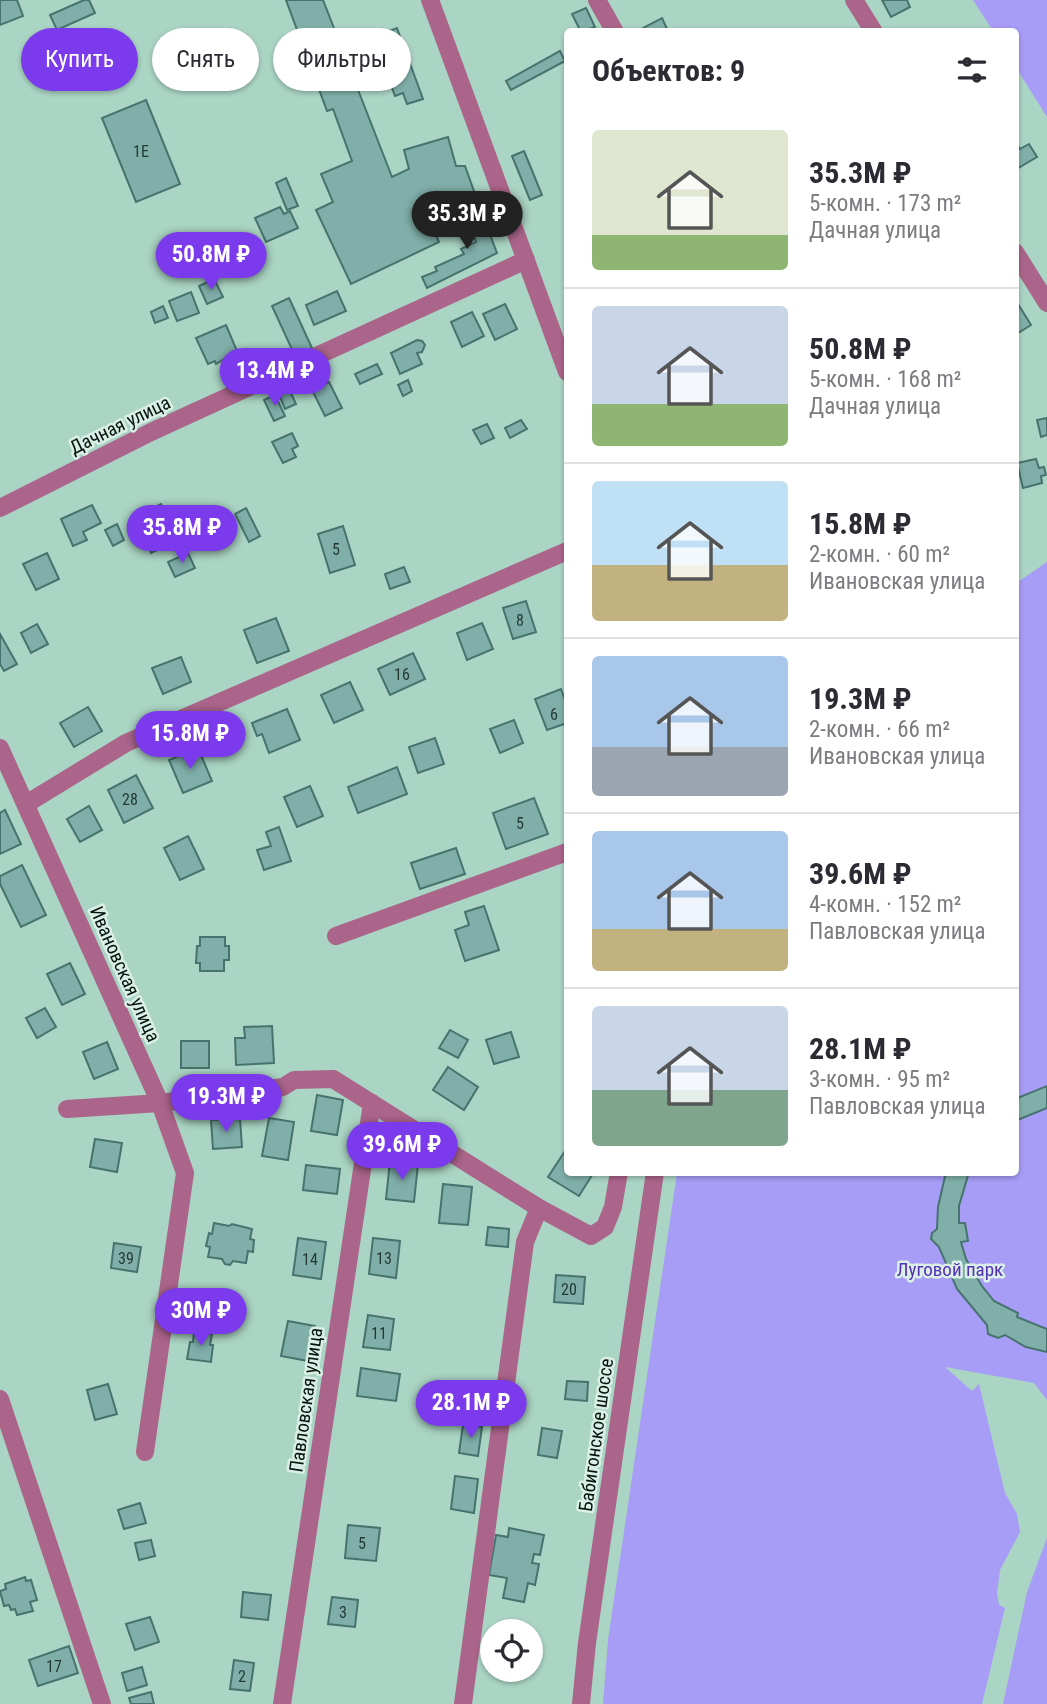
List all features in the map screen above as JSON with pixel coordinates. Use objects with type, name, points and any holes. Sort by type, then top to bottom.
[{"type":"street","points":[[430,0],[564,364]]},
{"type":"street","points":[[597,0],[613,28]]},
{"type":"street","points":[[853,0],[871,28]]},
{"type":"street","points":[[1019,258],[1047,303]]},
{"type":"street","name":"Дачная улица","points":[[0,508],[164,426],[526,260]]},
{"type":"street","points":[[26,804],[126,743],[564,552]]},
{"type":"street","name":"Ивановская улица","points":[[0,748],[160,1103],[185,1173],[145,1452]]},
{"type":"street","points":[[335,936],[564,853]]},
{"type":"street","points":[[67,1109],[160,1103],[283,1087],[294,1080],[332,1079],[539,1208],[591,1236],[606,1227],[613,1207],[618,1176]]},
{"type":"street","name":"Павловская улица","points":[[282,1704],[372,1103]]},
{"type":"street","name":"Бабигонское шоссе","points":[[581,1704],[587,1643],[654,1176]]},
{"type":"street","points":[[463,1704],[525,1242],[539,1208]]},
{"type":"street","points":[[0,1399],[102,1704]]},
{"type":"green space","points":[[973,0],[1047,0],[1047,117],[1019,72],[1019,28],[991,28]]},
{"type":"green space","name":"Луговой парк","points":[[1047,562],[1047,1400],[1034,1383],[945,1367],[972,1391],[979,1384],[1005,1493],[1017,1514],[1020,1532],[1000,1570],[997,1594],[999,1605],[1005,1608],[982,1704],[603,1704],[608,1640],[677,1176],[1019,1176],[1019,581]]},
{"type":"green space","points":[[1047,1538],[1047,1704],[1003,1704],[1027,1592]]},
{"type":"building","points":[[0,0],[17,0],[23,16],[0,25]]},
{"type":"building","points":[[84,0],[89,0],[95,13],[61,28],[56,28],[50,15]]},
{"type":"building","points":[[286,0],[323,0],[334,28],[296,28]]},
{"type":"building","points":[[882,0],[907,0],[910,7],[891,17]]},
{"type":"building","points":[[586,8],[595,27],[579,28],[572,14]]},
{"type":"building","points":[[662,18],[667,28],[643,28]]},
{"type":"building","points":[[560,51],[564,59],[564,62],[511,90],[506,81]]},
{"type":"building","points":[[411,66],[423,99],[407,104],[403,93],[395,96],[393,91],[411,91]]},
{"type":"building","points":[[320,91],[358,91],[392,177],[409,169],[404,150],[448,137],[456,166],[465,166],[480,208],[433,228],[439,242],[351,284],[316,210],[333,202],[321,174],[352,161],[333,109],[327,111]]},
{"type":"building","points":[[146,100],[180,184],[136,202],[102,118]]},
{"type":"building","points":[[1029,144],[1037,157],[1019,168],[1019,147]]},
{"type":"building","points":[[524,151],[542,195],[530,200],[512,156]]},
{"type":"building","points":[[286,178],[298,206],[287,210],[276,183]]},
{"type":"building","points":[[280,207],[284,214],[290,211],[298,228],[266,242],[255,218]]},
{"type":"building","points":[[480,208],[497,253],[427,288],[422,277],[437,271],[435,267],[464,254],[461,249],[476,242],[465,215]]},
{"type":"building","points":[[214,279],[223,297],[207,304],[199,286]]},
{"type":"building","points":[[337,291],[346,311],[314,325],[306,305]]},
{"type":"building","points":[[191,292],[199,313],[177,321],[169,301]]},
{"type":"building","points":[[289,298],[312,348],[295,356],[272,306]]},
{"type":"building","points":[[505,304],[517,329],[495,340],[483,314]]},
{"type":"building","points":[[163,306],[168,318],[155,323],[151,312]]},
{"type":"building","points":[[1019,306],[1031,325],[1019,332]]},
{"type":"building","points":[[472,312],[484,336],[462,347],[451,322]]},
{"type":"building","points":[[226,325],[237,351],[216,364],[215,361],[208,364],[196,338]]},
{"type":"building","points":[[417,340],[425,345],[422,352],[417,353],[422,364],[400,374],[391,353]]},
{"type":"building","points":[[377,364],[382,374],[360,384],[355,374]]},
{"type":"building","points":[[408,380],[412,391],[403,396],[398,385]]},
{"type":"building","points":[[329,382],[342,408],[325,416],[312,390]]},
{"type":"building","points":[[288,387],[296,404],[285,409],[278,392]]},
{"type":"building","points":[[275,395],[285,416],[274,421],[264,400]]},
{"type":"building","points":[[1047,418],[1047,435],[1041,437],[1037,420]]},
{"type":"building","points":[[521,420],[527,429],[510,438],[505,428]]},
{"type":"building","points":[[487,424],[494,438],[481,444],[473,430]]},
{"type":"building","points":[[292,433],[298,446],[292,449],[296,457],[283,463],[272,442]]},
{"type":"building","points":[[1036,459],[1039,468],[1044,467],[1046,475],[1041,476],[1042,483],[1023,488],[1019,463]]},
{"type":"building","points":[[161,504],[179,540],[151,553],[134,517]]},
{"type":"building","points":[[92,505],[101,523],[83,532],[87,540],[73,546],[61,519]]},
{"type":"building","points":[[246,508],[260,536],[249,542],[235,514]]},
{"type":"building","points":[[117,524],[124,540],[113,546],[105,530]]},
{"type":"building","points":[[343,526],[355,565],[330,573],[318,534]]},
{"type":"building","points":[[47,553],[59,579],[36,590],[23,564]]},
{"type":"building","points":[[188,553],[195,568],[175,577],[168,562]]},
{"type":"building","points":[[404,567],[410,582],[390,589],[385,574]]},
{"type":"building","points":[[526,601],[536,632],[513,639],[503,608]]},
{"type":"building","points":[[276,618],[289,651],[257,663],[244,630]]},
{"type":"building","points":[[482,623],[493,649],[467,660],[457,633]]},
{"type":"building","points":[[37,624],[48,644],[31,653],[21,633]]},
{"type":"building","points":[[0,634],[17,664],[4,671],[0,664]]},
{"type":"building","points":[[413,653],[425,679],[390,695],[378,669]]},
{"type":"building","points":[[181,657],[191,682],[163,694],[152,668]]},
{"type":"building","points":[[350,682],[363,710],[334,723],[321,695]]},
{"type":"building","points":[[561,689],[564,697],[564,724],[547,730],[535,699]]},
{"type":"building","points":[[88,707],[102,731],[74,747],[60,723]]},
{"type":"building","points":[[287,709],[300,740],[269,753],[262,734],[257,736],[252,723]]},
{"type":"building","points":[[514,720],[523,743],[500,753],[490,729]]},
{"type":"building","points":[[435,738],[444,764],[418,773],[409,747]]},
{"type":"building","points":[[198,748],[212,781],[183,793],[169,760]]},
{"type":"building","points":[[397,767],[407,794],[358,813],[348,787]]},
{"type":"building","points":[[136,775],[153,808],[124,823],[108,790]]},
{"type":"building","points":[[310,786],[323,816],[297,827],[284,797]]},
{"type":"building","points":[[534,798],[548,834],[506,849],[493,813]]},
{"type":"building","points":[[89,806],[102,830],[80,842],[67,819]]},
{"type":"building","points":[[5,810],[21,844],[0,854],[0,813]]},
{"type":"building","points":[[279,827],[291,861],[264,870],[257,850],[271,846],[266,832]]},
{"type":"building","points":[[188,836],[204,869],[180,880],[164,848]]},
{"type":"building","points":[[456,848],[465,874],[420,889],[411,863]]},
{"type":"building","points":[[22,865],[46,915],[21,927],[0,884],[0,876]]},
{"type":"building","points":[[484,906],[499,950],[465,961],[455,930],[469,925],[465,912]]},
{"type":"building","points":[[200,937],[225,937],[225,946],[229,946],[229,960],[224,960],[224,971],[200,971],[200,963],[196,963]]},
{"type":"building","points":[[70,963],[85,994],[62,1005],[47,974]]},
{"type":"building","points":[[45,1008],[56,1027],[37,1038],[26,1018]]},
{"type":"building","points":[[272,1026],[274,1063],[236,1065],[235,1038],[245,1038],[244,1027]]},
{"type":"building","points":[[450,1030],[468,1040],[458,1058],[439,1048]]},
{"type":"building","points":[[511,1032],[519,1057],[494,1064],[486,1040]]},
{"type":"building","points":[[181,1041],[209,1041],[209,1068],[181,1068]]},
{"type":"building","points":[[107,1042],[118,1069],[94,1079],[83,1052]]},
{"type":"building","points":[[448,1067],[478,1087],[464,1110],[433,1090]]},
{"type":"building","points":[[1047,1086],[1047,1108],[1019,1119],[1019,1097]]},
{"type":"building","points":[[317,1095],[343,1100],[337,1135],[311,1131]]},
{"type":"building","points":[[269,1118],[294,1122],[288,1160],[262,1156]]},
{"type":"building","points":[[240,1119],[242,1147],[213,1149],[211,1120]]},
{"type":"building","points":[[95,1139],[122,1143],[117,1172],[90,1167]]},
{"type":"building","points":[[564,1153],[564,1176],[592,1176],[579,1196],[548,1177]]},
{"type":"building","points":[[390,1161],[418,1164],[414,1202],[386,1199]]},
{"type":"building","points":[[306,1165],[340,1169],[337,1194],[303,1190]]},
{"type":"building","points":[[945,1176],[968,1176],[959,1206],[959,1223],[965,1223],[968,1241],[961,1242],[966,1259],[994,1301],[1018,1313],[1017,1317],[1047,1329],[1047,1352],[1026,1347],[1005,1335],[998,1338],[988,1334],[987,1325],[957,1289],[939,1247],[931,1239],[932,1233],[937,1229],[938,1207]]},
{"type":"building","points":[[443,1184],[472,1187],[468,1225],[439,1223]]},
{"type":"building","points":[[214,1223],[252,1229],[250,1239],[254,1240],[253,1252],[248,1251],[246,1263],[233,1261],[230,1265],[225,1264],[222,1259],[208,1257],[210,1247],[206,1246]]},
{"type":"building","points":[[488,1227],[509,1229],[508,1247],[486,1245]]},
{"type":"building","points":[[298,1238],[326,1242],[321,1279],[293,1275]]},
{"type":"building","points":[[373,1238],[400,1241],[396,1278],[369,1274]]},
{"type":"building","points":[[114,1243],[141,1247],[137,1272],[111,1268]]},
{"type":"building","points":[[556,1275],[585,1277],[583,1304],[554,1302]]},
{"type":"building","points":[[368,1315],[394,1319],[390,1350],[363,1347]]},
{"type":"building","points":[[288,1321],[315,1326],[308,1361],[281,1356]]},
{"type":"building","points":[[194,1332],[212,1334],[211,1362],[187,1359]]},
{"type":"building","points":[[361,1368],[400,1374],[396,1401],[357,1396]]},
{"type":"building","points":[[567,1381],[588,1382],[587,1401],[565,1399]]},
{"type":"building","points":[[108,1384],[117,1414],[95,1420],[87,1390]]},
{"type":"building","points":[[463,1425],[482,1427],[478,1456],[459,1453]]},
{"type":"building","points":[[542,1428],[562,1431],[557,1458],[538,1455]]},
{"type":"building","points":[[455,1476],[478,1479],[474,1513],[451,1509]]},
{"type":"building","points":[[140,1503],[146,1523],[124,1529],[118,1510]]},
{"type":"building","points":[[348,1525],[380,1528],[376,1561],[345,1558]]},
{"type":"building","points":[[509,1528],[544,1535],[540,1555],[534,1554],[532,1563],[539,1564],[535,1585],[528,1583],[524,1602],[503,1598],[507,1578],[489,1575],[496,1535],[508,1537]]},
{"type":"building","points":[[151,1540],[155,1556],[139,1560],[135,1543]]},
{"type":"building","points":[[25,1577],[26,1581],[31,1580],[37,1600],[30,1602],[33,1611],[17,1615],[15,1609],[11,1610],[9,1605],[4,1606],[0,1591],[6,1589],[5,1584]]},
{"type":"building","points":[[243,1592],[271,1595],[268,1620],[241,1617]]},
{"type":"building","points":[[332,1597],[358,1600],[355,1627],[328,1624]]},
{"type":"building","points":[[150,1617],[159,1642],[135,1650],[126,1624]]},
{"type":"building","points":[[69,1646],[78,1673],[38,1686],[29,1660]]},
{"type":"building","points":[[234,1660],[254,1663],[250,1691],[230,1689]]},
{"type":"building","points":[[142,1667],[147,1685],[127,1691],[122,1673]]},
{"type":"building","points":[[151,1692],[154,1704],[131,1704],[129,1698]]}]
